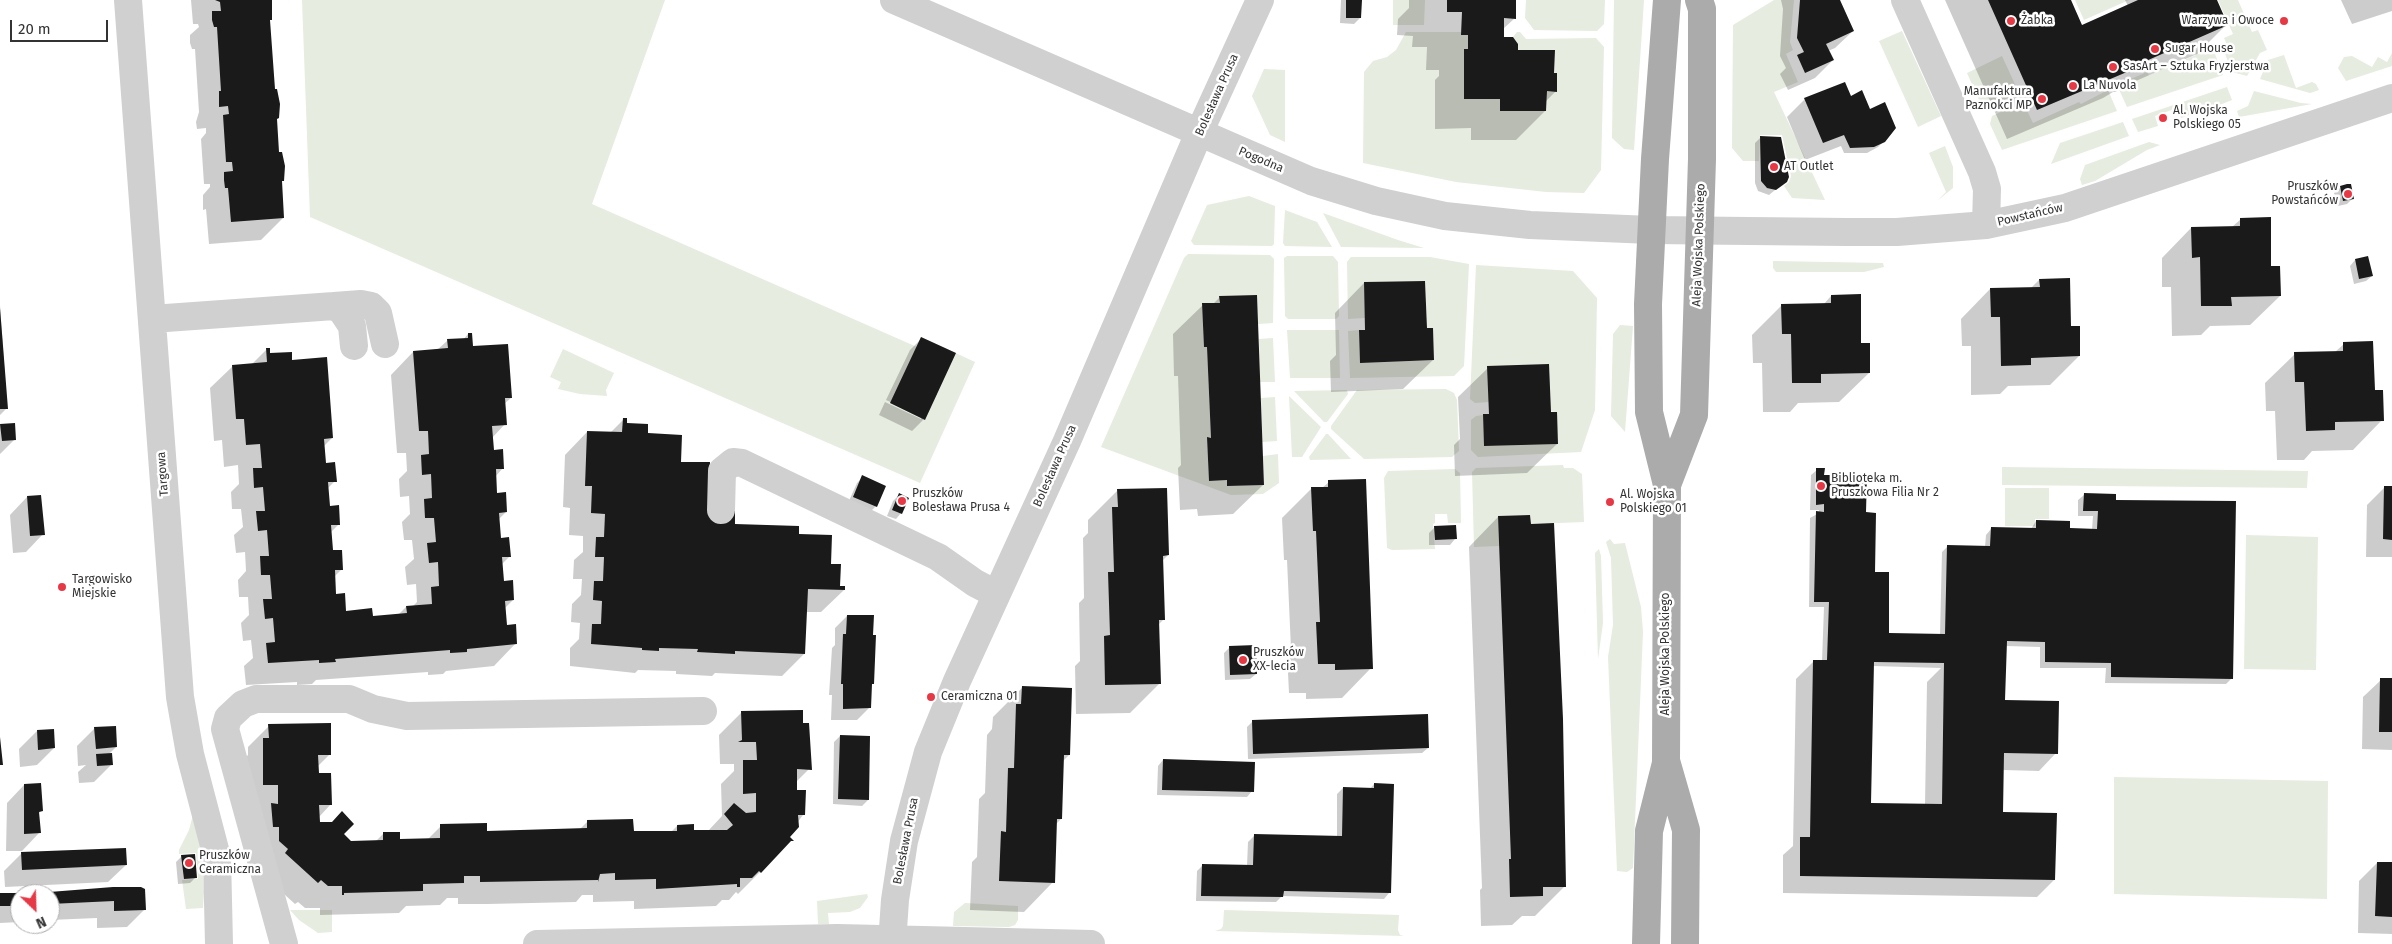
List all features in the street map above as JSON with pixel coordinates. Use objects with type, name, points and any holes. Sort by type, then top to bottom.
[{"type":"main road","name":"Aleja Wojska Polskiego","points":[[1646,944],[1649,831],[1666,763],[1667,485],[1649,412],[1648,304],[1651,230],[1667,0]]},
{"type":"main road","name":"Aleja Wojska Polskiego","points":[[1667,485],[1694,415],[1702,131],[1702,9],[1699,0]]},
{"type":"main road","name":"Aleja Wojska Polskiego","points":[[1666,763],[1686,830],[1684,944]]},
{"type":"street","name":"Targowa","points":[[128,0],[180,697],[190,754],[216,857],[219,944]]},
{"type":"street","name":"Pogodna","points":[[894,0],[1199,134],[1312,181],[1393,205],[1489,222],[1651,230]]},
{"type":"street","name":"Bolesława Prusa","points":[[892,942],[900,868],[918,784],[928,752],[957,681],[1101,364],[1199,134],[1260,0]]},
{"type":"street","points":[[1905,0],[1982,172],[1986,189],[1986,225]]},
{"type":"street","name":"Powstańców","points":[[1651,230],[1897,232],[1986,225],[2065,208],[2392,98]]},
{"type":"street","points":[[152,319],[361,304],[371,306],[378,313],[385,344]]},
{"type":"street","points":[[334,306],[342,311],[352,326],[354,346]]},
{"type":"street","points":[[721,510],[722,471],[733,462],[742,463],[938,557],[975,584],[996,594]]},
{"type":"street","points":[[284,944],[225,729],[228,718],[243,704],[256,699],[349,699],[373,709],[407,716],[703,711]]},
{"type":"street","points":[[537,944],[838,938],[892,942],[1092,944]]},
{"type":"shaded area","points":[[302,0],[665,0],[592,204],[917,347],[921,337],[975,362],[920,483],[310,217]]},
{"type":"shaded area","points":[[1393,0],[1425,0],[1424,25],[1393,25]]},
{"type":"shaded area","points":[[1526,0],[1605,0],[1604,24],[1597,31],[1534,30],[1525,18]]},
{"type":"shaded area","points":[[1614,0],[1644,0],[1634,150],[1624,149],[1612,138]]},
{"type":"shaded area","points":[[1774,0],[1794,0],[1790,42],[1793,50],[1786,54],[1798,82],[1774,92],[1825,200],[1792,198],[1784,186],[1789,182],[1791,176],[1782,135],[1760,135],[1759,161],[1743,161],[1732,148],[1733,25]]},
{"type":"shaded area","points":[[2075,0],[2129,0],[2084,20]]},
{"type":"shaded area","points":[[2218,0],[2238,0],[2252,32],[2258,30],[2267,50],[2260,53],[2247,76],[2232,72],[2224,51],[2229,49],[2224,38],[2233,34]]},
{"type":"shaded area","points":[[1902,31],[1941,116],[1918,127],[1879,41]]},
{"type":"shaded area","points":[[1406,32],[1461,32],[1461,35],[1468,35],[1468,49],[1464,49],[1464,99],[1500,99],[1500,111],[1546,111],[1547,91],[1557,91],[1557,74],[1554,73],[1554,50],[1518,50],[1518,44],[1513,37],[1517,32],[1520,32],[1526,39],[1596,38],[1604,47],[1601,170],[1584,193],[1546,192],[1456,182],[1363,163],[1364,72],[1373,61],[1387,57],[1396,50]]},
{"type":"shaded area","points":[[2207,45],[2211,54],[2215,54],[2223,75],[2127,107],[2117,85],[2147,72],[2149,75],[2196,55],[2194,51]]},
{"type":"shaded area","points":[[2392,53],[2392,66],[2346,81],[2338,68],[2344,57],[2352,56],[2372,67],[2378,57],[2387,62]]},
{"type":"shaded area","points":[[2284,55],[2296,88],[2312,82],[2316,84],[2319,90],[2310,93],[2260,79],[2268,60]]},
{"type":"shaded area","points":[[2002,56],[2019,93],[1983,109],[1967,73]]},
{"type":"shaded area","points":[[1264,69],[1285,70],[1285,142],[1270,135],[1252,96]]},
{"type":"shaded area","points":[[2227,87],[2232,100],[2181,118],[2177,108],[2155,116],[2158,126],[2138,132],[2132,119]]},
{"type":"shaded area","points":[[2108,90],[2117,111],[2002,150],[1990,124],[1992,116],[2023,102],[2033,123],[2079,102],[2081,104]]},
{"type":"shaded area","points":[[2254,91],[2312,104],[2239,117],[2237,111],[2248,106]]},
{"type":"shaded area","points":[[2123,122],[2129,136],[2051,164],[2060,143]]},
{"type":"shaded area","points":[[2149,142],[2160,145],[2147,150],[2095,181],[2082,185],[2080,179],[2085,165]]},
{"type":"shaded area","points":[[1945,146],[1953,167],[1953,188],[1937,201],[1946,192],[1929,153]]},
{"type":"shaded area","points":[[1249,196],[1275,206],[1274,244],[1272,246],[1194,245],[1191,241],[1207,205]]},
{"type":"shaded area","points":[[1285,210],[1317,222],[1332,247],[1285,246],[1283,243]]},
{"type":"shaded area","points":[[1323,213],[1398,240],[1424,248],[1341,247]]},
{"type":"shaded area","points":[[1188,254],[1270,255],[1274,259],[1273,323],[1258,324],[1257,295],[1220,296],[1220,303],[1202,304],[1204,347],[1207,347],[1211,438],[1207,438],[1209,481],[1227,480],[1227,486],[1264,485],[1263,456],[1278,454],[1279,483],[1263,494],[1231,495],[1101,447],[1184,258]]},
{"type":"shaded area","points":[[1287,256],[1333,256],[1338,262],[1339,316],[1336,319],[1288,319],[1285,316],[1284,258]]},
{"type":"shaded area","points":[[1351,257],[1430,257],[1469,264],[1464,366],[1454,376],[1350,378],[1348,331],[1359,330],[1360,363],[1434,360],[1433,328],[1427,328],[1425,281],[1364,282],[1365,318],[1348,319],[1347,262]]},
{"type":"shaded area","points":[[1773,261],[1883,263],[1884,267],[1864,272],[1776,272],[1773,268]]},
{"type":"shaded area","points":[[1476,265],[1573,271],[1597,298],[1595,410],[1581,452],[1478,457],[1471,450],[1471,420],[1476,416],[1483,415],[1484,446],[1558,444],[1556,412],[1489,402],[1475,403],[1470,399]]},
{"type":"shaded area","points":[[1620,325],[1633,326],[1625,432],[1611,416],[1613,334]]},
{"type":"shaded area","points":[[1287,330],[1339,330],[1340,378],[1290,378]]},
{"type":"shaded area","points":[[1273,338],[1275,382],[1260,382],[1259,339]]},
{"type":"shaded area","points":[[563,349],[614,373],[606,390],[607,396],[580,394],[558,389],[561,382],[550,377]]},
{"type":"shaded area","points":[[1446,389],[1454,393],[1457,400],[1459,451],[1452,457],[1364,459],[1331,429],[1331,426],[1357,390]]},
{"type":"shaded area","points":[[1347,390],[1348,394],[1327,422],[1324,422],[1294,391]]},
{"type":"shaded area","points":[[1289,396],[1321,427],[1302,457],[1292,457]]},
{"type":"shaded area","points":[[1275,397],[1277,441],[1262,442],[1261,398]]},
{"type":"shaded area","points":[[1326,434],[1351,459],[1310,460],[1309,457]]},
{"type":"shaded area","points":[[1563,465],[1564,468],[1573,468],[1582,474],[1584,522],[1531,524],[1530,515],[1498,516],[1499,546],[1474,547],[1472,472],[1476,468]]},
{"type":"shaded area","points":[[2002,467],[2308,471],[2307,488],[2002,485]]},
{"type":"shaded area","points":[[1455,469],[1460,473],[1461,523],[1448,523],[1447,514],[1435,514],[1435,523],[1433,524],[1435,549],[1392,550],[1387,548],[1384,478],[1388,471]]},
{"type":"shaded area","points":[[2005,488],[2049,488],[2049,519],[2035,519],[2035,526],[2005,526]]},
{"type":"shaded area","points":[[2246,535],[2318,537],[2316,670],[2244,669]]},
{"type":"shaded area","points":[[1610,539],[1614,544],[1625,543],[1641,607],[1643,632],[1633,868],[1627,872],[1617,871],[1608,657],[1613,625],[1611,558],[1606,542]]},
{"type":"shaded area","points":[[1599,549],[1601,556],[1603,623],[1598,659],[1595,553]]},
{"type":"shaded area","points":[[2114,777],[2328,781],[2327,899],[2114,894]]},
{"type":"shaded area","points":[[193,815],[202,848],[203,908],[186,909],[182,880],[198,879],[196,853],[179,854],[179,850],[189,830]]},
{"type":"shaded area","points":[[867,894],[868,897],[860,908],[850,912],[828,913],[829,924],[818,924],[817,901]]},
{"type":"shaded area","points":[[965,903],[1018,906],[1018,920],[1015,925],[1009,927],[953,926],[954,912]]},
{"type":"shaded area","points":[[290,910],[332,910],[332,932],[318,933],[299,920]]},
{"type":"shaded area","points":[[1224,910],[1399,915],[1398,930],[1400,935],[1404,936],[1215,931],[1223,926]]},
{"type":"building","points":[[215,0],[272,0],[272,20],[270,20],[275,89],[277,89],[280,104],[279,118],[277,119],[279,152],[282,152],[285,166],[284,181],[282,181],[284,218],[231,222],[228,188],[225,188],[224,180],[224,172],[233,171],[232,162],[226,162],[223,115],[229,114],[228,106],[219,107],[219,91],[221,91],[217,27],[214,27],[212,11],[221,11],[220,2]]},
{"type":"building","points":[[1346,0],[1362,0],[1361,18],[1346,18]]},
{"type":"building","points":[[1447,0],[1516,0],[1516,19],[1504,18],[1504,37],[1513,37],[1518,44],[1518,50],[1555,50],[1554,73],[1557,73],[1557,92],[1547,91],[1546,111],[1500,111],[1500,99],[1464,99],[1464,49],[1468,49],[1468,35],[1461,35],[1462,12],[1447,12]]},
{"type":"building","points":[[1800,0],[1840,0],[1854,31],[1826,44],[1834,60],[1805,73],[1797,55],[1804,52],[1797,38]]},
{"type":"building","points":[[1988,0],[2071,0],[2082,25],[2138,0],[2217,0],[2228,25],[2146,61],[2147,63],[2143,63],[2134,69],[2037,110]]},
{"type":"building","points":[[1845,82],[1851,96],[1862,90],[1870,109],[1885,102],[1896,128],[1885,142],[1874,147],[1850,148],[1844,135],[1823,143],[1804,98]]},
{"type":"building","name":"AT Outlet","points":[[1760,136],[1781,137],[1789,177],[1787,182],[1776,190],[1767,188],[1761,181]]},
{"type":"building","name":"Pruszków Powstańców","points":[[2351,184],[2354,199],[2343,201],[2340,186]]},
{"type":"building","points":[[2271,217],[2271,266],[2280,266],[2281,296],[2231,297],[2232,306],[2201,306],[2200,257],[2192,258],[2191,227],[2240,226],[2240,218]]},
{"type":"building","points":[[2368,256],[2373,276],[2359,279],[2355,259]]},
{"type":"building","points":[[2070,278],[2071,326],[2080,326],[2080,356],[2031,358],[2031,365],[2001,366],[2000,317],[1991,317],[1990,288],[2040,287],[2039,279]]},
{"type":"building","points":[[1425,281],[1427,328],[1433,328],[1434,360],[1360,363],[1359,330],[1365,330],[1364,282]]},
{"type":"building","points":[[1861,294],[1861,343],[1870,343],[1870,373],[1821,374],[1821,383],[1792,383],[1791,334],[1782,334],[1781,304],[1831,303],[1831,295]]},
{"type":"building","points":[[1257,295],[1264,485],[1227,486],[1227,480],[1209,481],[1207,437],[1211,438],[1207,347],[1204,347],[1202,303],[1220,303],[1219,296]]},
{"type":"building","points":[[0,308],[8,409],[0,409]]},
{"type":"building","points":[[468,333],[472,333],[473,346],[508,344],[512,398],[505,398],[507,425],[492,426],[494,450],[503,449],[504,469],[496,469],[497,493],[506,492],[507,512],[499,513],[501,538],[509,537],[511,557],[502,557],[504,581],[513,580],[514,600],[505,601],[507,625],[516,624],[517,644],[467,649],[467,652],[450,653],[450,650],[335,659],[336,662],[319,663],[319,660],[268,663],[266,643],[275,642],[273,618],[265,619],[263,599],[272,599],[270,575],[261,575],[260,556],[269,556],[267,530],[258,531],[256,511],[265,511],[263,487],[254,488],[253,468],[262,468],[260,444],[246,445],[244,419],[236,419],[232,365],[267,362],[266,348],[270,348],[270,353],[292,352],[292,360],[327,357],[333,438],[324,439],[326,463],[335,462],[337,482],[328,482],[330,506],[339,505],[340,525],[331,525],[333,550],[342,550],[343,570],[335,570],[336,594],[345,593],[346,611],[372,608],[373,616],[407,613],[406,606],[432,604],[431,587],[439,586],[438,562],[429,563],[427,543],[436,542],[434,518],[425,518],[424,499],[432,498],[431,474],[422,475],[421,455],[429,454],[428,431],[419,431],[413,351],[448,348],[447,339],[468,338]]},
{"type":"building","points":[[921,337],[956,353],[925,420],[890,403]]},
{"type":"building","points":[[2373,341],[2375,390],[2383,390],[2384,421],[2335,422],[2335,430],[2306,431],[2304,382],[2295,382],[2294,352],[2343,351],[2343,342]]},
{"type":"building","points":[[1549,364],[1551,412],[1557,412],[1558,444],[1484,446],[1483,414],[1489,414],[1487,366]]},
{"type":"building","points":[[623,418],[627,418],[627,423],[648,424],[648,433],[682,435],[681,462],[710,462],[708,510],[735,511],[735,524],[799,526],[799,534],[832,535],[831,564],[841,564],[840,586],[845,586],[845,590],[808,589],[805,654],[735,651],[735,654],[697,652],[698,649],[659,648],[659,651],[591,644],[592,624],[601,624],[602,601],[593,600],[594,581],[603,581],[604,557],[595,557],[596,537],[604,537],[605,514],[591,513],[592,486],[585,486],[587,431],[622,432]]},
{"type":"building","points":[[15,423],[16,440],[2,441],[0,424]]},
{"type":"building","points":[[1816,468],[1825,468],[1824,475],[1867,475],[1866,512],[1876,513],[1875,572],[1889,572],[1889,633],[1945,634],[1947,545],[1990,546],[1991,527],[2036,528],[2036,520],[2070,521],[2070,528],[2097,529],[2098,511],[2083,511],[2084,493],[2116,494],[2116,500],[2236,501],[2233,679],[2111,677],[2111,663],[2045,662],[2045,642],[2007,641],[2005,700],[2059,701],[2058,754],[2004,753],[2003,812],[2057,813],[2055,880],[1800,876],[1800,837],[1810,837],[1813,660],[1827,660],[1829,602],[1814,602],[1816,511],[1824,512],[1824,504],[1816,505]],"holes":[[[1874,662],[1944,663],[1942,804],[1871,803]]]},
{"type":"building","points":[[862,475],[886,486],[877,507],[853,497]]},
{"type":"building","points":[[1366,479],[1373,669],[1335,670],[1335,664],[1318,664],[1316,622],[1320,622],[1316,531],[1313,531],[1311,487],[1328,487],[1328,480]]},
{"type":"building","points":[[2384,486],[2392,486],[2392,540],[2383,539]]},
{"type":"building","points":[[1167,488],[1169,555],[1163,556],[1165,620],[1159,620],[1161,684],[1105,685],[1104,636],[1110,635],[1108,572],[1114,572],[1112,507],[1118,507],[1117,489]]},
{"type":"building","name":"Pruszków Bolesława Prusa 4","points":[[899,493],[909,498],[902,514],[892,510]]},
{"type":"building","points":[[41,495],[45,535],[30,536],[27,496]]},
{"type":"building","points":[[1530,515],[1531,524],[1554,523],[1563,719],[1566,887],[1543,887],[1543,896],[1510,897],[1509,859],[1511,859],[1498,516]]},
{"type":"building","points":[[1456,525],[1457,539],[1435,540],[1434,526]]},
{"type":"building","points":[[847,615],[874,615],[873,635],[876,635],[871,708],[843,709],[843,684],[841,684],[843,634],[846,634]]},
{"type":"building","name":"Pruszków XX-lecia","points":[[1256,645],[1257,674],[1230,675],[1229,646]]},
{"type":"building","points":[[2380,678],[2392,678],[2392,732],[2379,732]]},
{"type":"building","points":[[1022,686],[1072,688],[1070,755],[1064,755],[1062,819],[1057,819],[1055,883],[999,881],[1001,831],[1006,832],[1008,768],[1014,768],[1016,704],[1021,704]]},
{"type":"building","points":[[803,710],[803,723],[809,723],[812,770],[797,769],[797,790],[806,790],[805,815],[798,815],[799,827],[790,837],[794,841],[791,841],[761,873],[759,871],[752,878],[740,878],[740,887],[737,887],[737,884],[656,889],[656,879],[615,880],[615,873],[600,874],[598,882],[598,880],[480,882],[480,876],[464,876],[464,883],[423,884],[423,891],[344,893],[342,895],[342,886],[328,886],[321,880],[318,883],[285,853],[288,849],[279,841],[279,827],[273,827],[271,803],[278,804],[278,785],[263,785],[263,738],[269,738],[268,724],[331,723],[331,755],[318,755],[319,773],[331,773],[332,805],[319,805],[320,822],[332,822],[342,811],[354,824],[344,834],[351,841],[383,840],[383,832],[400,832],[400,839],[440,838],[440,824],[487,823],[487,831],[587,828],[587,820],[633,819],[634,831],[677,831],[677,825],[694,824],[694,830],[727,830],[733,825],[724,814],[734,803],[746,813],[756,812],[756,793],[743,794],[743,760],[757,760],[756,742],[738,742],[742,740],[741,711]]},
{"type":"building","points":[[1428,714],[1429,748],[1253,754],[1252,720]]},
{"type":"building","points":[[116,726],[117,747],[96,749],[94,727]]},
{"type":"building","points":[[54,729],[55,748],[38,750],[37,730]]},
{"type":"building","points":[[840,735],[870,736],[869,800],[838,799]]},
{"type":"building","points":[[0,737],[3,765],[0,765]]},
{"type":"building","points":[[112,753],[113,765],[97,766],[96,754]]},
{"type":"building","points":[[1163,759],[1255,762],[1254,792],[1162,790]]},
{"type":"building","points":[[41,783],[43,811],[39,812],[41,833],[24,834],[24,784]]},
{"type":"building","points":[[1374,783],[1394,784],[1391,893],[1284,891],[1283,897],[1201,896],[1202,864],[1253,865],[1254,834],[1342,836],[1343,787],[1374,788]]},
{"type":"building","points":[[126,848],[127,865],[22,870],[21,852]]},
{"type":"building","name":"Pruszków Ceramiczna","points":[[195,854],[197,878],[184,879],[181,855]]},
{"type":"building","points":[[2377,862],[2392,862],[2392,917],[2375,916]]},
{"type":"building","points":[[141,887],[145,889],[146,910],[114,911],[114,901],[60,904],[60,891]]},
{"type":"building","points":[[0,893],[10,893],[10,906],[0,906]]},
{"type":"place","name":"Żabka","points":[[2011,21]]},
{"type":"place","name":"Warzywa i Owoce","points":[[2284,21]]},
{"type":"place","name":"Sugar House","points":[[2155,49]]},
{"type":"place","name":"SasArt – Sztuka Fryzjerstwa","points":[[2113,67]]},
{"type":"place","name":"La Nuvola","points":[[2073,86]]},
{"type":"place","name":"Manufaktura Paznokci MP","points":[[2042,99]]},
{"type":"place","name":"Al. Wojska Polskiego 05","points":[[2163,118]]},
{"type":"place","name":"AT Outlet","points":[[1774,167]]},
{"type":"place","name":"Pruszków Powstańców","points":[[2348,194]]},
{"type":"place","name":"Biblioteka m. Pruszkowa Filia Nr 2","points":[[1821,486]]},
{"type":"place","name":"Pruszków Bolesława Prusa 4","points":[[902,501]]},
{"type":"place","name":"Al. Wojska Polskiego 01","points":[[1610,502]]},
{"type":"place","name":"Targowisko Miejskie","points":[[62,587]]},
{"type":"place","name":"Pruszków XX-lecia","points":[[1243,660]]},
{"type":"place","name":"Ceramiczna 01","points":[[931,697]]},
{"type":"place","name":"Pruszków Ceramiczna","points":[[189,863]]}]
